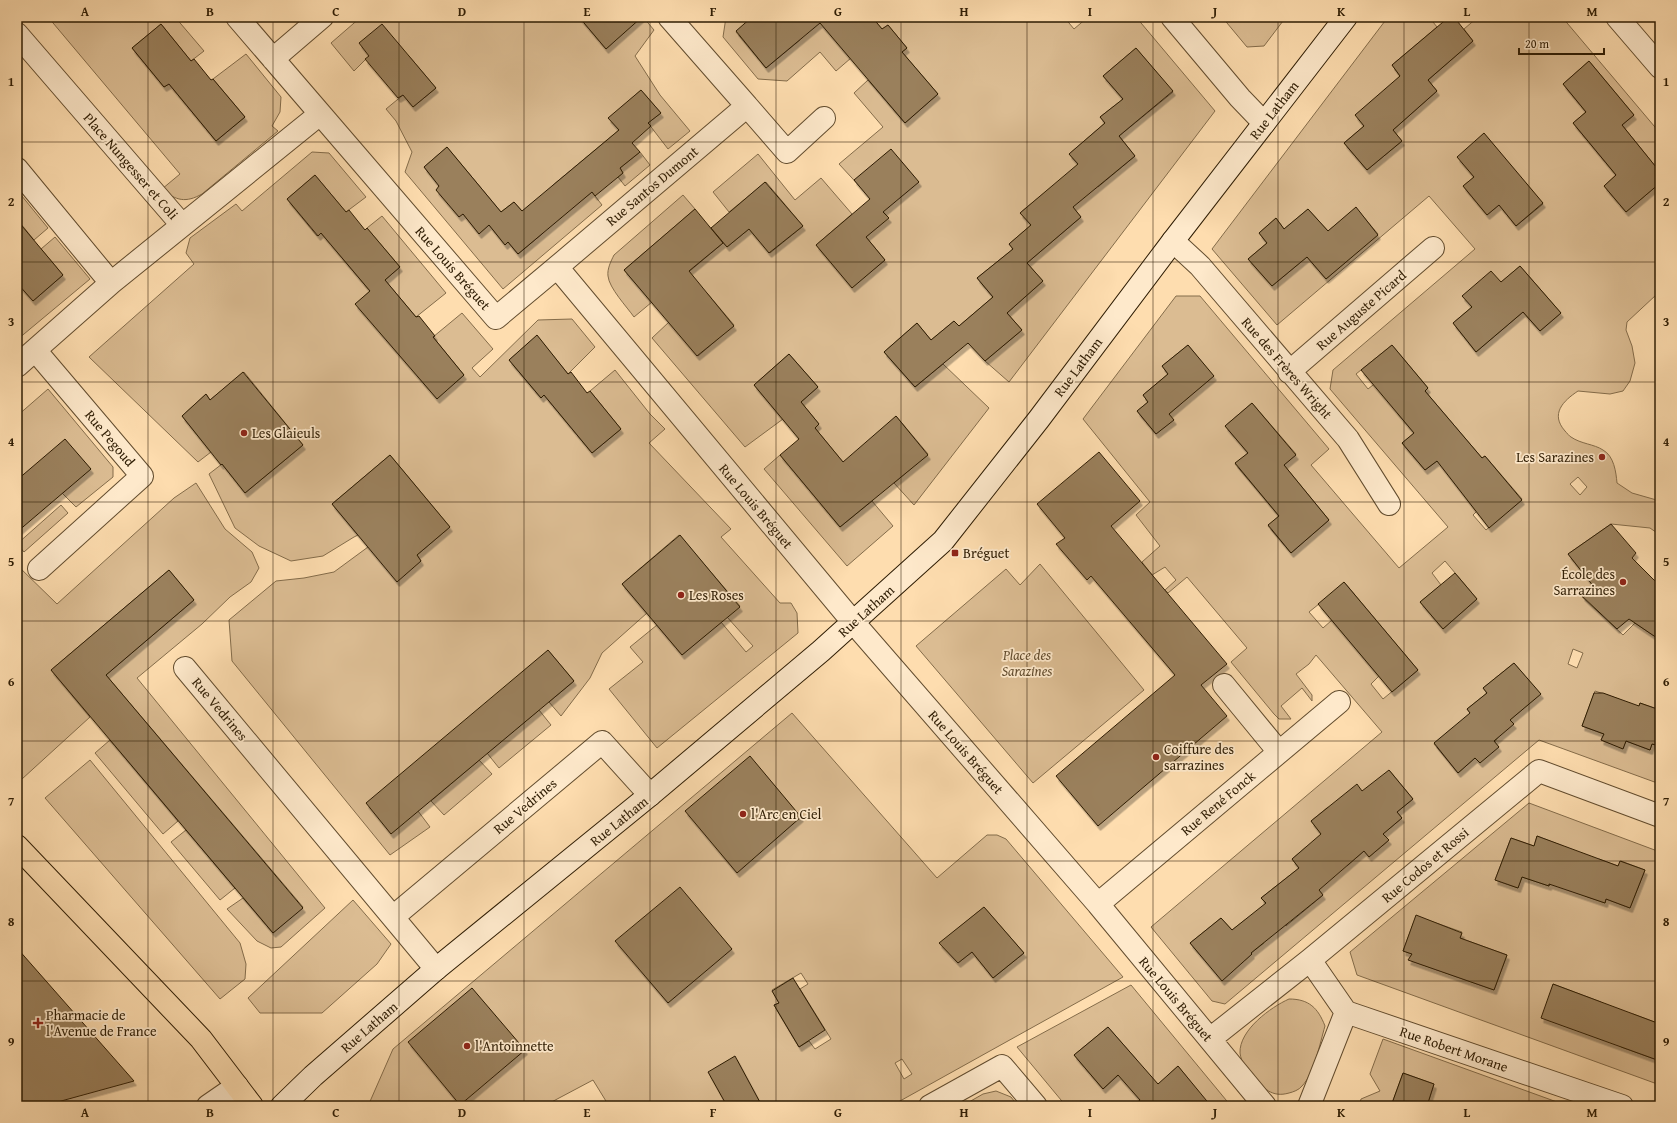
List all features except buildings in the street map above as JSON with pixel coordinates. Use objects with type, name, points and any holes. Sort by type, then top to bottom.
[{"type":"main road","points":[[17,846],[185,1021],[201,1039],[252,1106]]},
{"type":"street","name":"Rue Louis Bréguet","points":[[237,17],[496,318],[557,267],[853,622],[1098,904],[1265,1106]]},
{"type":"street","points":[[273,59],[322,17]]},
{"type":"street","points":[[1172,17],[1240,98],[1264,123]]},
{"type":"street","name":"Rue Latham","points":[[282,1106],[436,969],[650,795],[853,622],[943,541],[1039,419],[1173,241],[1346,17]]},
{"type":"street","points":[[1617,17],[1660,67]]},
{"type":"street","points":[[680,21],[747,106],[787,152],[824,118]]},
{"type":"street","name":"Place Nungesser et Coli","points":[[17,34],[182,225],[111,283]]},
{"type":"street","name":"Rue Santos Dumont","points":[[557,267],[747,106]]},
{"type":"street","points":[[182,225],[320,114]]},
{"type":"street","points":[[17,169],[111,283],[17,366]]},
{"type":"street","name":"Rue des Frères Wright","points":[[1173,241],[1200,266],[1289,372],[1348,439],[1389,504]]},
{"type":"street","name":"Rue Auguste Picard","points":[[1289,372],[1433,248]]},
{"type":"street","name":"Rue Pegoud","points":[[36,350],[142,476],[40,569]]},
{"type":"street","name":"Rue Vedrines","points":[[185,668],[436,969]]},
{"type":"street","points":[[1224,685],[1279,752]]},
{"type":"street","name":"Rue René Fonck","points":[[1098,904],[1339,702]]},
{"type":"street","name":"Rue Vedrines","points":[[393,917],[602,742],[650,795]]},
{"type":"street","name":"Rue Codos et Rossi","points":[[1210,1039],[1310,960],[1539,771],[1660,816]]},
{"type":"street","points":[[1309,1106],[1346,1012],[1310,960]]},
{"type":"street","name":"Rue Robert Morane","points":[[1346,1012],[1622,1106]]},
{"type":"street","points":[[930,1106],[1002,1066],[1036,1106]]},
{"type":"street","points":[[208,1106],[237,1086]]},
{"type":"green space","points":[[48,17],[175,17],[204,51],[191,61],[161,24],[132,48],[164,87],[169,84],[216,141],[245,117],[213,79],[246,54],[281,97],[280,112],[272,126],[278,131],[202,194],[186,200],[172,196],[162,189],[180,174]]},
{"type":"green space","points":[[361,17],[579,17],[606,49],[629,28],[620,17],[643,17],[654,30],[635,56],[660,95],[690,131],[668,149],[648,123],[661,113],[641,90],[609,118],[619,130],[553,185],[572,208],[592,192],[602,205],[503,289],[405,172],[412,152],[396,121],[386,109],[403,95],[413,107],[436,88],[409,56],[369,56],[354,71],[331,43]],"holes":[[[447,147],[501,212],[514,202],[542,234],[518,254],[508,242],[505,244],[489,225],[479,233],[424,167]]]},
{"type":"green space","points":[[726,17],[752,17],[736,32],[766,68],[800,40],[785,23],[816,17],[851,58],[836,71],[820,52],[787,81],[758,79],[723,37]]},
{"type":"green space","points":[[872,17],[1064,17],[1074,29],[1088,17],[1136,17],[1215,111],[1009,382],[985,361],[1022,330],[1007,313],[1043,281],[1027,263],[1081,217],[1054,185],[1021,212],[1031,225],[1009,244],[1013,249],[977,278],[993,297],[959,326],[954,321],[931,340],[917,323],[884,352],[915,387],[943,364],[989,408],[914,505],[894,483],[928,454],[896,416],[857,479],[815,428],[819,424],[801,402],[818,387],[789,354],[754,385],[783,419],[745,447],[652,338],[669,322],[698,356],[734,325],[707,293],[672,286],[723,243],[727,247],[749,229],[770,253],[803,226],[766,182],[729,212],[713,192],[758,154],[795,200],[821,178],[852,214],[816,245],[852,287],[885,260],[866,237],[888,217],[839,164],[883,127],[854,93],[868,80],[905,123],[938,94],[902,52],[907,48],[888,25],[882,29]],"holes":[[[1136,48],[1173,92],[1119,136],[1135,156],[1098,187],[1069,154],[1105,123],[1100,117],[1123,99],[1103,76]]]},
{"type":"green space","points":[[1222,17],[1286,17],[1264,46],[1247,47]]},
{"type":"green space","points":[[1388,17],[1429,17],[1437,27],[1392,65],[1400,76],[1364,126],[1344,143],[1367,170],[1402,141],[1393,130],[1437,91],[1428,80],[1473,41],[1464,29],[1478,17],[1562,17],[1660,133],[1660,172],[1622,125],[1634,115],[1589,61],[1563,84],[1586,112],[1573,123],[1616,175],[1604,186],[1626,212],[1660,183],[1660,296],[1656,295],[1627,322],[1626,330],[1632,346],[1635,363],[1630,381],[1623,391],[1610,394],[1578,391],[1560,408],[1559,419],[1561,425],[1570,436],[1599,448],[1610,456],[1615,469],[1617,483],[1632,493],[1660,501],[1660,535],[1650,528],[1611,524],[1568,554],[1594,587],[1582,597],[1623,635],[1635,623],[1660,640],[1660,710],[1640,703],[1637,711],[1616,698],[1595,691],[1582,726],[1604,734],[1601,740],[1623,748],[1626,741],[1650,750],[1652,744],[1660,746],[1660,784],[1539,740],[1225,1004],[1212,1001],[1151,927],[1382,732],[1316,655],[1309,664],[1296,674],[1312,695],[1312,701],[1302,688],[1281,706],[1291,719],[1279,719],[1274,714],[1231,662],[1247,648],[1187,577],[1168,593],[1165,590],[1176,580],[1165,567],[1152,575],[1142,562],[1160,546],[1136,515],[1150,502],[1083,419],[1176,296],[1200,296],[1329,449],[1311,465],[1399,568],[1448,527],[1330,389],[1333,370],[1475,249],[1429,196],[1277,325],[1212,249]],"holes":[[[1484,134],[1543,204],[1516,226],[1499,205],[1487,215],[1463,186],[1474,177],[1458,157]],[[1356,208],[1378,234],[1326,279],[1307,257],[1272,286],[1248,259],[1267,243],[1259,233],[1276,218],[1284,229],[1308,209],[1328,231]],[[1520,266],[1561,313],[1540,331],[1523,312],[1476,352],[1453,323]],[[1188,345],[1213,376],[1169,414],[1168,424],[1156,434],[1137,411],[1148,402],[1143,395],[1168,374],[1162,366]],[[1392,345],[1428,388],[1425,391],[1482,458],[1485,456],[1522,499],[1486,530],[1473,515],[1481,507],[1437,461],[1425,470],[1402,443],[1414,433],[1398,414],[1402,410],[1378,381],[1368,389],[1356,374]],[[1252,403],[1296,454],[1284,465],[1329,520],[1291,553],[1268,526],[1279,516],[1235,464],[1248,453],[1225,426]],[[1578,477],[1587,487],[1580,495],[1570,484]],[[1445,561],[1477,599],[1443,629],[1420,602],[1441,585],[1432,573]],[[1345,583],[1418,670],[1383,699],[1371,684],[1379,676],[1332,620],[1323,628],[1309,612]],[[1573,649],[1583,653],[1577,668],[1568,664]],[[1514,663],[1540,694],[1510,720],[1480,763],[1475,758],[1458,773],[1434,744],[1451,729],[1472,716],[1467,709],[1487,693],[1483,688]],[[1390,771],[1413,799],[1397,812],[1402,818],[1383,834],[1388,841],[1369,857],[1364,851],[1347,866],[1311,821],[1328,807],[1343,825]],[[1306,847],[1315,886],[1323,895],[1286,926],[1261,898],[1299,868],[1292,859]],[[1221,918],[1232,930],[1245,920],[1264,943],[1251,953],[1252,954],[1222,980],[1190,943]]]},
{"type":"green space","points":[[312,152],[329,153],[366,197],[346,212],[315,175],[287,199],[317,236],[321,233],[370,291],[356,304],[437,398],[464,375],[433,337],[462,313],[493,349],[472,368],[480,377],[538,320],[572,319],[595,347],[568,374],[537,336],[509,360],[541,398],[544,395],[592,453],[621,429],[590,391],[615,370],[650,414],[665,429],[649,443],[731,529],[721,537],[780,603],[791,603],[797,613],[798,633],[657,748],[609,689],[643,662],[630,647],[657,625],[682,655],[721,622],[746,652],[753,646],[727,617],[740,606],[679,535],[622,584],[647,613],[602,653],[590,678],[561,716],[549,702],[574,681],[548,650],[418,811],[430,827],[390,855],[232,661],[229,620],[276,581],[304,578],[334,572],[368,547],[421,561],[417,555],[450,527],[390,455],[332,504],[358,535],[323,556],[291,561],[259,546],[235,528],[209,474],[222,464],[245,493],[303,445],[244,372],[210,400],[206,394],[182,416],[211,452],[198,462],[89,357],[194,264],[186,253],[190,238],[236,204],[242,211]]},
{"type":"green space","points":[[640,152],[650,165],[625,186],[618,177],[623,173],[620,168]]},
{"type":"green space","points":[[17,190],[48,228],[34,240],[17,219]]},
{"type":"green space","points":[[683,195],[695,209],[624,270],[652,302],[634,317],[615,292],[609,281],[608,273],[611,262],[614,255]]},
{"type":"green space","points":[[382,216],[446,293],[416,317],[385,280],[400,267],[367,228]]},
{"type":"green space","points":[[55,237],[90,279],[18,339],[17,283],[33,301],[63,275],[41,249]]},
{"type":"green space","points":[[48,389],[113,467],[113,477],[76,507],[62,493],[17,480],[17,416]]},
{"type":"green space","points":[[780,455],[840,527],[872,501],[893,526],[847,566],[764,469]]},
{"type":"green space","points":[[196,483],[225,529],[252,552],[259,568],[251,582],[230,597],[202,624],[137,678],[325,908],[281,947],[271,948],[257,941],[227,909],[243,898],[273,933],[303,907],[106,675],[194,600],[169,570],[51,670],[90,717],[22,779],[17,774],[17,565],[57,604],[174,498]]},
{"type":"green space","points":[[61,505],[68,513],[24,552],[17,544]]},
{"type":"green space","name":"Place des Sarazines","points":[[1040,564],[1144,690],[1033,783],[916,646],[1006,569],[1020,585]]},
{"type":"green space","points":[[539,710],[551,725],[499,768],[487,753]]},
{"type":"green space","points":[[792,713],[937,878],[987,835],[997,835],[1006,839],[1123,977],[891,1106],[609,1106],[593,1080],[544,1106],[368,1106],[393,1049]],"holes":[[[984,907],[1024,953],[993,978],[972,952],[958,963],[940,943]],[[801,973],[808,984],[800,989],[831,1039],[815,1049],[809,1041],[799,1047],[774,1005],[779,1003],[772,990]],[[902,1059],[912,1074],[904,1079],[895,1063]]]},
{"type":"green space","points":[[110,740],[178,821],[163,834],[95,753]]},
{"type":"green space","points":[[90,760],[240,943],[246,964],[245,979],[220,999],[45,798]]},
{"type":"green space","points":[[479,760],[492,774],[444,815],[431,801]]},
{"type":"green space","points":[[1529,803],[1660,852],[1660,1024],[1633,1014],[1621,1047],[1660,1061],[1660,1085],[1357,975],[1350,952]],"holes":[[[1537,836],[1563,846],[1549,886],[1522,877],[1518,888],[1495,880],[1511,838],[1534,846]],[[1599,859],[1618,866],[1621,861],[1645,870],[1630,908],[1606,899],[1605,903],[1585,896]],[[1416,916],[1462,932],[1460,938],[1507,955],[1494,990],[1409,960],[1412,954],[1403,951]],[[1553,984],[1601,1002],[1588,1034]]]},
{"type":"green space","points":[[186,830],[235,888],[220,900],[171,842]]},
{"type":"green space","points":[[353,900],[391,944],[377,964],[322,1013],[260,1013],[248,998]]},
{"type":"green space","points":[[1131,985],[1231,1106],[1217,1106],[1212,1101],[1207,1106],[1194,1086],[1178,1066],[1168,1075],[1171,1078],[1146,1106],[1066,1106],[1017,1047]],"holes":[[[1108,1027],[1136,1059],[1103,1089],[1074,1055]]]},
{"type":"green space","points":[[1289,999],[1296,999],[1312,1006],[1319,1014],[1325,1026],[1316,1058],[1306,1081],[1296,1091],[1278,1094],[1264,1088],[1245,1066],[1240,1053],[1241,1044],[1250,1028],[1257,1020]]},
{"type":"green space","points":[[1383,1039],[1568,1106],[1427,1106],[1434,1084],[1403,1073],[1391,1106],[1359,1106],[1361,1099],[1380,1091],[1370,1074]]},
{"type":"green space","points":[[996,1091],[1011,1097],[1018,1106],[962,1106],[983,1094]]},
{"type":"place","name":"Les Glaieuls","points":[[244,433]]},
{"type":"place","name":"Les Sarazines","points":[[1602,457]]},
{"type":"place","name":"Bréguet","points":[[955,553]]},
{"type":"place","name":"École des Sarrazines","points":[[1623,582]]},
{"type":"place","name":"Les Roses","points":[[681,595]]},
{"type":"place","name":"Coiffure des sarrazines","points":[[1156,757]]},
{"type":"place","name":"l'Arc en Ciel","points":[[743,814]]},
{"type":"place","name":"Pharmacie de l'Avenue de France","points":[[38,1023]]},
{"type":"place","name":"l'Antoinnette","points":[[467,1046]]}]
